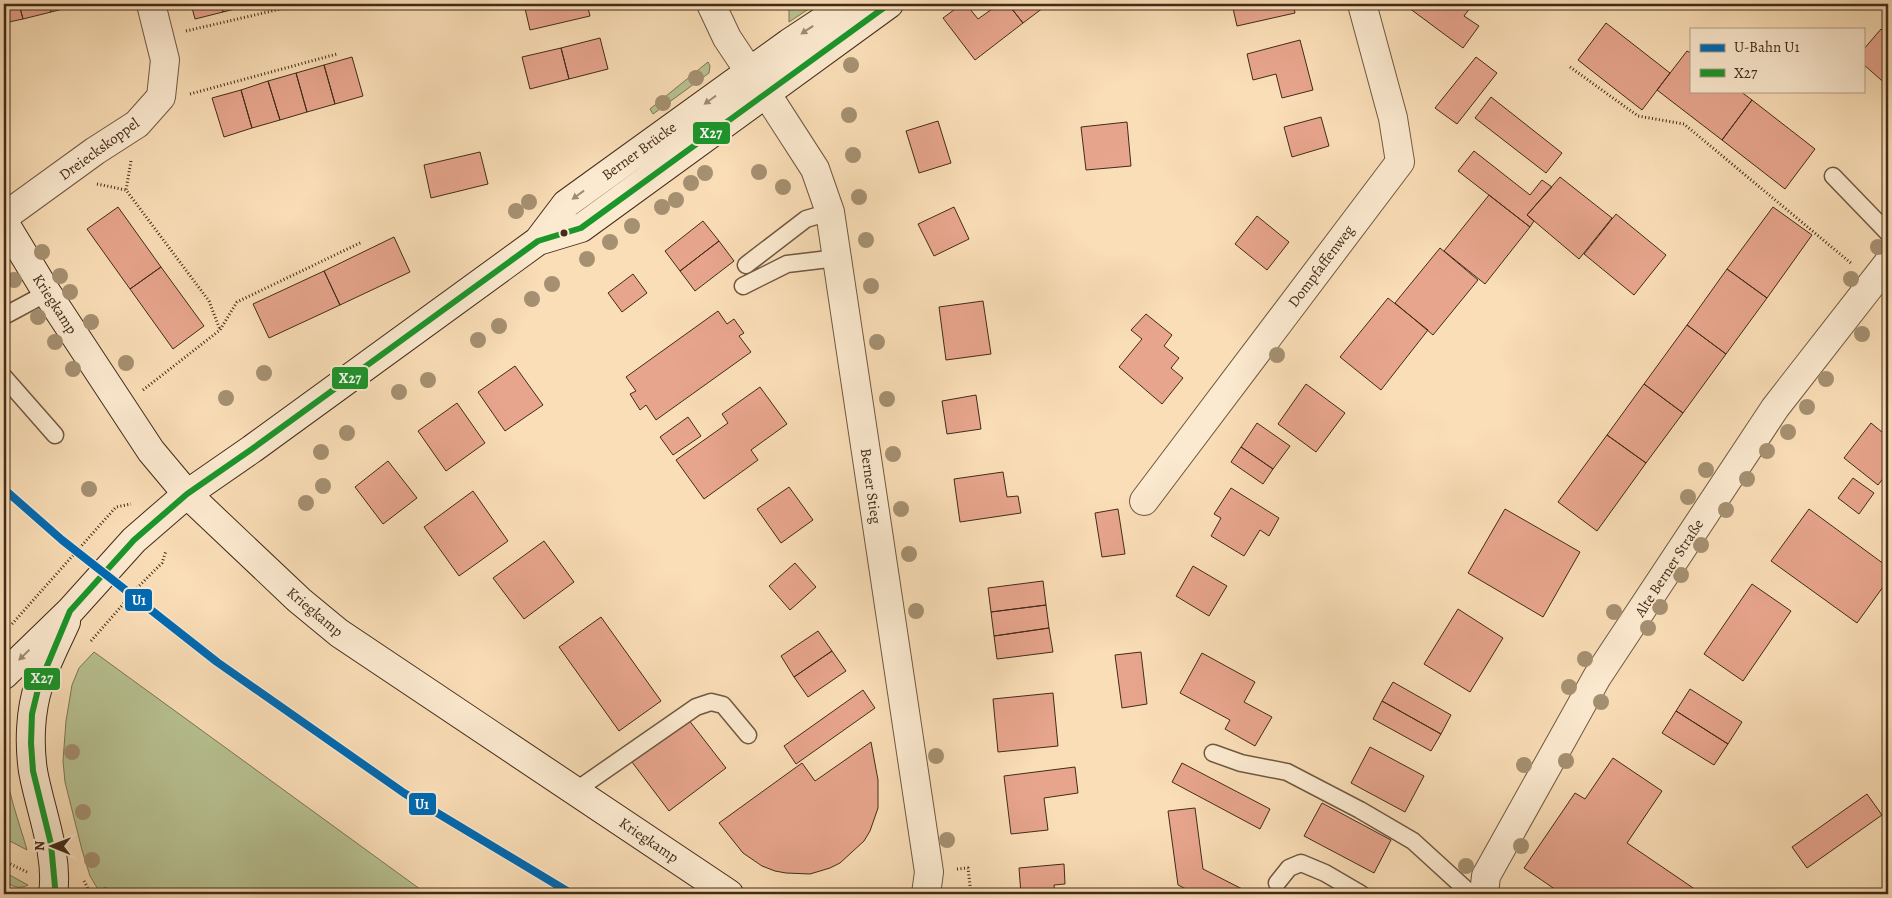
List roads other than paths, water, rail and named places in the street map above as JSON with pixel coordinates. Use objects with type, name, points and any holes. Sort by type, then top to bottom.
[{"type":"street","name":"Dreieckskoppel","points":[[4,217],[95,151],[137,124],[161,97],[165,60],[151,4]]},
{"type":"street","points":[[711,4],[727,38],[749,71],[729,120]]},
{"type":"street","name":"Berner Brücke","points":[[4,676],[70,611],[147,527],[186,494],[252,449],[538,241],[566,204],[749,71],[848,4]]},
{"type":"street","name":"Berner Brücke","points":[[538,241],[581,228],[889,4]]},
{"type":"street","name":"Dompfaffenweg","points":[[1144,501],[1400,162],[1394,118],[1362,4]]},
{"type":"street","name":"Berner Stieg","points":[[766,93],[816,169],[830,212],[929,872],[926,894]]},
{"type":"street","name":"Kriegkamp","points":[[4,222],[47,293],[144,442],[186,494],[299,600],[339,633],[729,894]]},
{"type":"street","name":"Alte Berner Straße","points":[[1484,894],[1486,876],[1597,677],[1775,408],[1881,272]]},
{"type":"street","name":"Berner Brücke","points":[[53,894],[50,844],[33,771],[31,743],[32,714],[39,685],[70,611]]},
{"type":"lane","points":[[1833,176],[1888,233]]},
{"type":"lane","points":[[746,265],[806,219],[830,212]]},
{"type":"lane","points":[[742,286],[787,264],[837,258]]},
{"type":"lane","points":[[4,316],[47,293]]},
{"type":"lane","points":[[4,377],[55,435]]},
{"type":"lane","points":[[575,791],[696,707],[711,702],[723,705],[748,735]]},
{"type":"lane","points":[[1212,753],[1241,764],[1287,772],[1360,810],[1413,841],[1471,894]]},
{"type":"lane","points":[[1277,883],[1288,868],[1300,863],[1325,873],[1361,894]]},
{"type":"metro line","name":"U1","points":[[4,489],[62,540],[217,662],[404,793],[572,894]]}]
